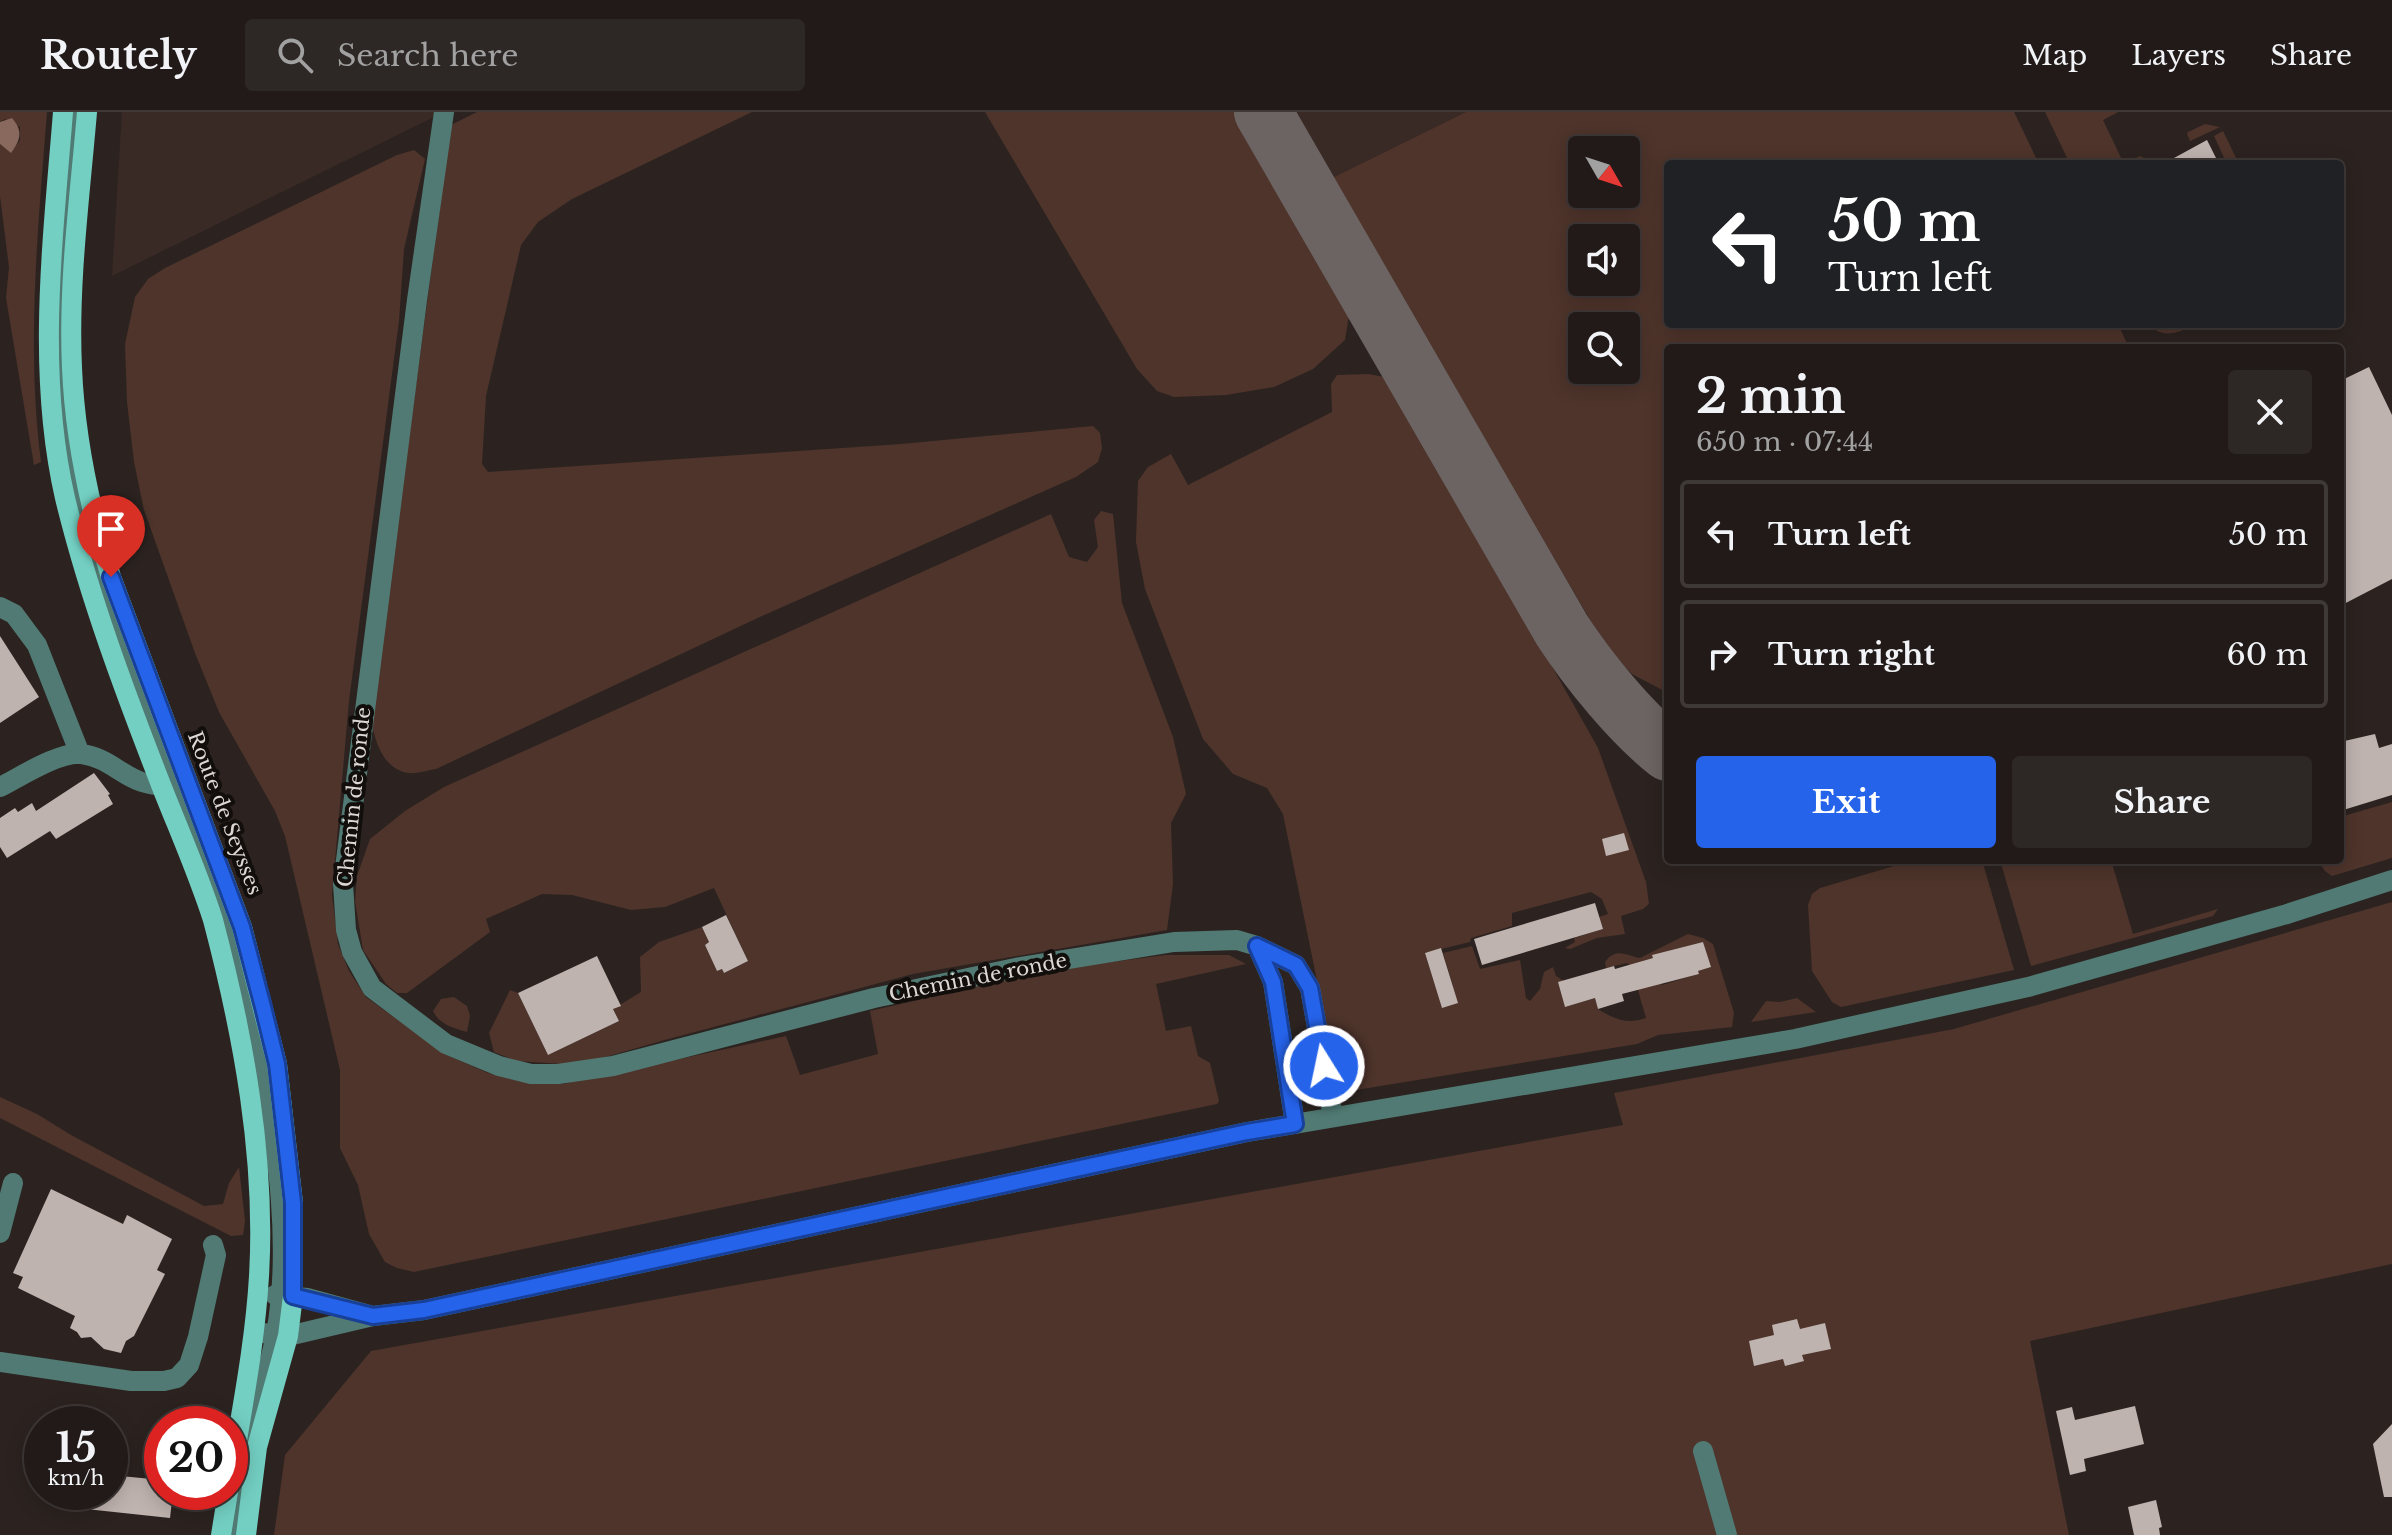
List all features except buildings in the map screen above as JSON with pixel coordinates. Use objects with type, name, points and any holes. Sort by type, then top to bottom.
[{"type":"main road","name":"Route de Seysses","points":[[63,112],[51,261],[50,368],[54,428],[65,496],[102,621],[242,927],[277,1064],[293,1203],[287,1296],[282,1335],[257,1447],[246,1535]]},
{"type":"main road","name":"Route de Seysses","points":[[87,112],[74,262],[72,366],[76,422],[94,523],[176,786],[225,965],[251,1108],[258,1177],[257,1294],[242,1406]]},
{"type":"main road","points":[[221,1535],[225,1510]]},
{"type":"street","name":"Route de Seysses","points":[[75,112],[62,285],[62,366],[72,472],[99,574],[227,919],[262,1058],[287,1296]]},
{"type":"street","name":"Chemin de ronde","points":[[444,112],[343,884],[346,930],[352,952],[372,988],[446,1044],[499,1066],[531,1074],[558,1074],[613,1066],[874,998],[1020,967],[1174,942],[1237,940],[1296,965],[1310,988],[1333,1117]]},
{"type":"street","points":[[0,607],[14,614],[37,645],[80,754]]},
{"type":"street","points":[[0,787],[55,759],[80,754],[154,787],[176,786]]},
{"type":"street","points":[[254,1332],[282,1335],[373,1316],[424,1310],[1216,1139],[1795,1039],[2028,987],[2287,914],[2392,880]]},
{"type":"street","points":[[1257,946],[1273,982],[1295,1124]]},
{"type":"street","points":[[0,1233],[13,1183]]},
{"type":"street","points":[[0,1362],[131,1381],[177,1378],[189,1365],[198,1337],[216,1255],[213,1245]]},
{"type":"street","points":[[257,1294],[287,1296],[373,1316]]},
{"type":"street","name":"Route de Seysses","points":[[236,1535],[245,1458],[282,1335]]},
{"type":"street","points":[[1703,1451],[1727,1535]]},
{"type":"shaded area","points":[[0,112],[47,112],[34,331],[41,462],[34,465],[6,298],[9,267],[0,196],[0,144],[11,152],[20,140],[20,127],[5,119],[0,122]]},
{"type":"shaded area","points":[[122,112],[444,112],[112,276]]},
{"type":"shaded area","points":[[477,112],[752,112],[572,199],[538,222],[521,245],[486,396],[482,464],[488,472],[901,444],[1093,426],[1100,433],[1102,448],[1098,462],[1076,477],[762,616],[436,769],[412,773],[400,771],[381,753],[371,718],[451,125]]},
{"type":"shaded area","points":[[985,112],[1236,112],[1350,309],[1345,340],[1313,369],[1274,387],[1226,395],[1174,397],[1157,391],[1137,369]]},
{"type":"shaded area","points":[[1236,112],[1466,112],[1287,200]]},
{"type":"shaded area","points":[[1466,112],[2014,112],[2037,160],[1664,160],[1664,328],[2120,328],[2127,344],[1664,344],[1664,691],[1632,674],[1608,650],[1330,179]]},
{"type":"shaded area","points":[[2045,112],[2118,112],[2103,120],[2122,160],[2068,160]]},
{"type":"shaded area","points":[[12,118],[19,135],[11,153],[0,144],[0,122]]},
{"type":"shaded area","points":[[2205,124],[2220,127],[2190,141],[2188,132]]},
{"type":"shaded area","points":[[2223,131],[2237,160],[2225,160],[2214,136]]},
{"type":"shaded area","points":[[414,150],[425,159],[404,249],[399,321],[349,701],[332,895],[338,944],[349,971],[366,997],[445,1054],[488,1073],[524,1082],[563,1084],[786,1036],[800,1075],[878,1054],[870,1011],[1044,971],[1165,955],[1229,955],[1246,964],[1156,984],[1166,1031],[1191,1026],[1198,1056],[1210,1063],[1219,1101],[1217,1104],[414,1272],[385,1262],[369,1234],[358,1185],[340,1148],[340,1070],[285,836],[275,811],[219,712],[144,510],[134,462],[127,402],[125,344],[135,297],[148,279],[397,155]]},
{"type":"shaded area","points":[[2153,328],[2186,328],[2165,333]]},
{"type":"shaded area","points":[[1368,374],[1390,380],[1598,748],[1646,882],[1649,904],[1621,916],[1625,934],[1597,938],[1570,949],[1565,948],[1575,942],[1574,938],[1602,929],[1599,917],[1608,914],[1602,899],[1591,892],[1512,913],[1512,926],[1471,938],[1470,942],[1425,953],[1437,991],[1453,986],[1443,953],[1472,946],[1480,969],[1520,960],[1526,998],[1530,1001],[1540,989],[1544,972],[1553,967],[1556,976],[1564,981],[1565,1007],[1595,998],[1598,1009],[1610,1016],[1627,1021],[1639,1020],[1646,1018],[1631,966],[1627,963],[1606,968],[1605,962],[1617,953],[1640,958],[1688,934],[1713,944],[1734,1013],[1732,1027],[1658,1035],[1637,1044],[1356,1090],[1356,1094],[1350,1094],[1333,1059],[1283,814],[1267,788],[1233,774],[1203,739],[1145,589],[1136,542],[1138,481],[1148,467],[1171,454],[1188,485],[1332,412],[1331,384],[1337,375]],"holes":[[[1703,942],[1710,967],[1662,985],[1643,961],[1653,958],[1653,955]]]},
{"type":"shaded area","points":[[1101,511],[1113,514],[1122,603],[1173,737],[1186,794],[1171,823],[1173,884],[1167,930],[913,974],[578,1065],[516,1061],[494,1052],[489,1033],[510,990],[518,993],[548,1055],[619,1021],[613,1009],[641,992],[640,957],[659,942],[702,927],[709,942],[705,945],[717,971],[722,969],[724,973],[748,961],[714,888],[665,907],[631,910],[572,895],[542,894],[486,919],[490,932],[407,993],[397,993],[386,984],[363,950],[355,901],[357,876],[370,839],[405,811],[444,787],[1051,514],[1069,557],[1087,562],[1098,547],[1094,520]]},
{"type":"shaded area","points":[[2392,802],[2392,858],[2332,876],[2326,872],[2320,864],[2344,864],[2344,816]]},
{"type":"shaded area","points":[[1901,864],[1983,864],[2014,970],[1841,1007],[1832,1002],[1812,971],[1808,905],[1812,894],[1820,888]]},
{"type":"shaded area","points":[[2001,864],[2112,864],[2133,934],[2218,909],[2213,916],[2031,966]]},
{"type":"shaded area","points":[[2392,902],[2392,1264],[2030,1341],[2069,1535],[274,1535],[285,1455],[371,1351],[1623,1125],[1614,1093],[1954,1029]]},
{"type":"shaded area","points":[[454,997],[467,1006],[470,1016],[467,1032],[443,1022],[433,1011],[441,999]]},
{"type":"shaded area","points":[[1797,998],[1816,1012],[1751,1022],[1766,1001]]},
{"type":"shaded area","points":[[0,1097],[37,1114],[204,1206],[223,1204],[229,1183],[239,1167],[245,1221],[243,1235],[231,1236],[0,1118]]},
{"type":"taxiway","points":[[1263,112],[1562,630],[1610,695],[1664,748]]},
{"type":"route","points":[[111,577],[242,927],[263,1007],[277,1064],[293,1203],[293,1296],[373,1316],[424,1310],[1295,1124],[1273,982],[1257,946],[1296,965],[1310,988],[1324,1066]]}]
